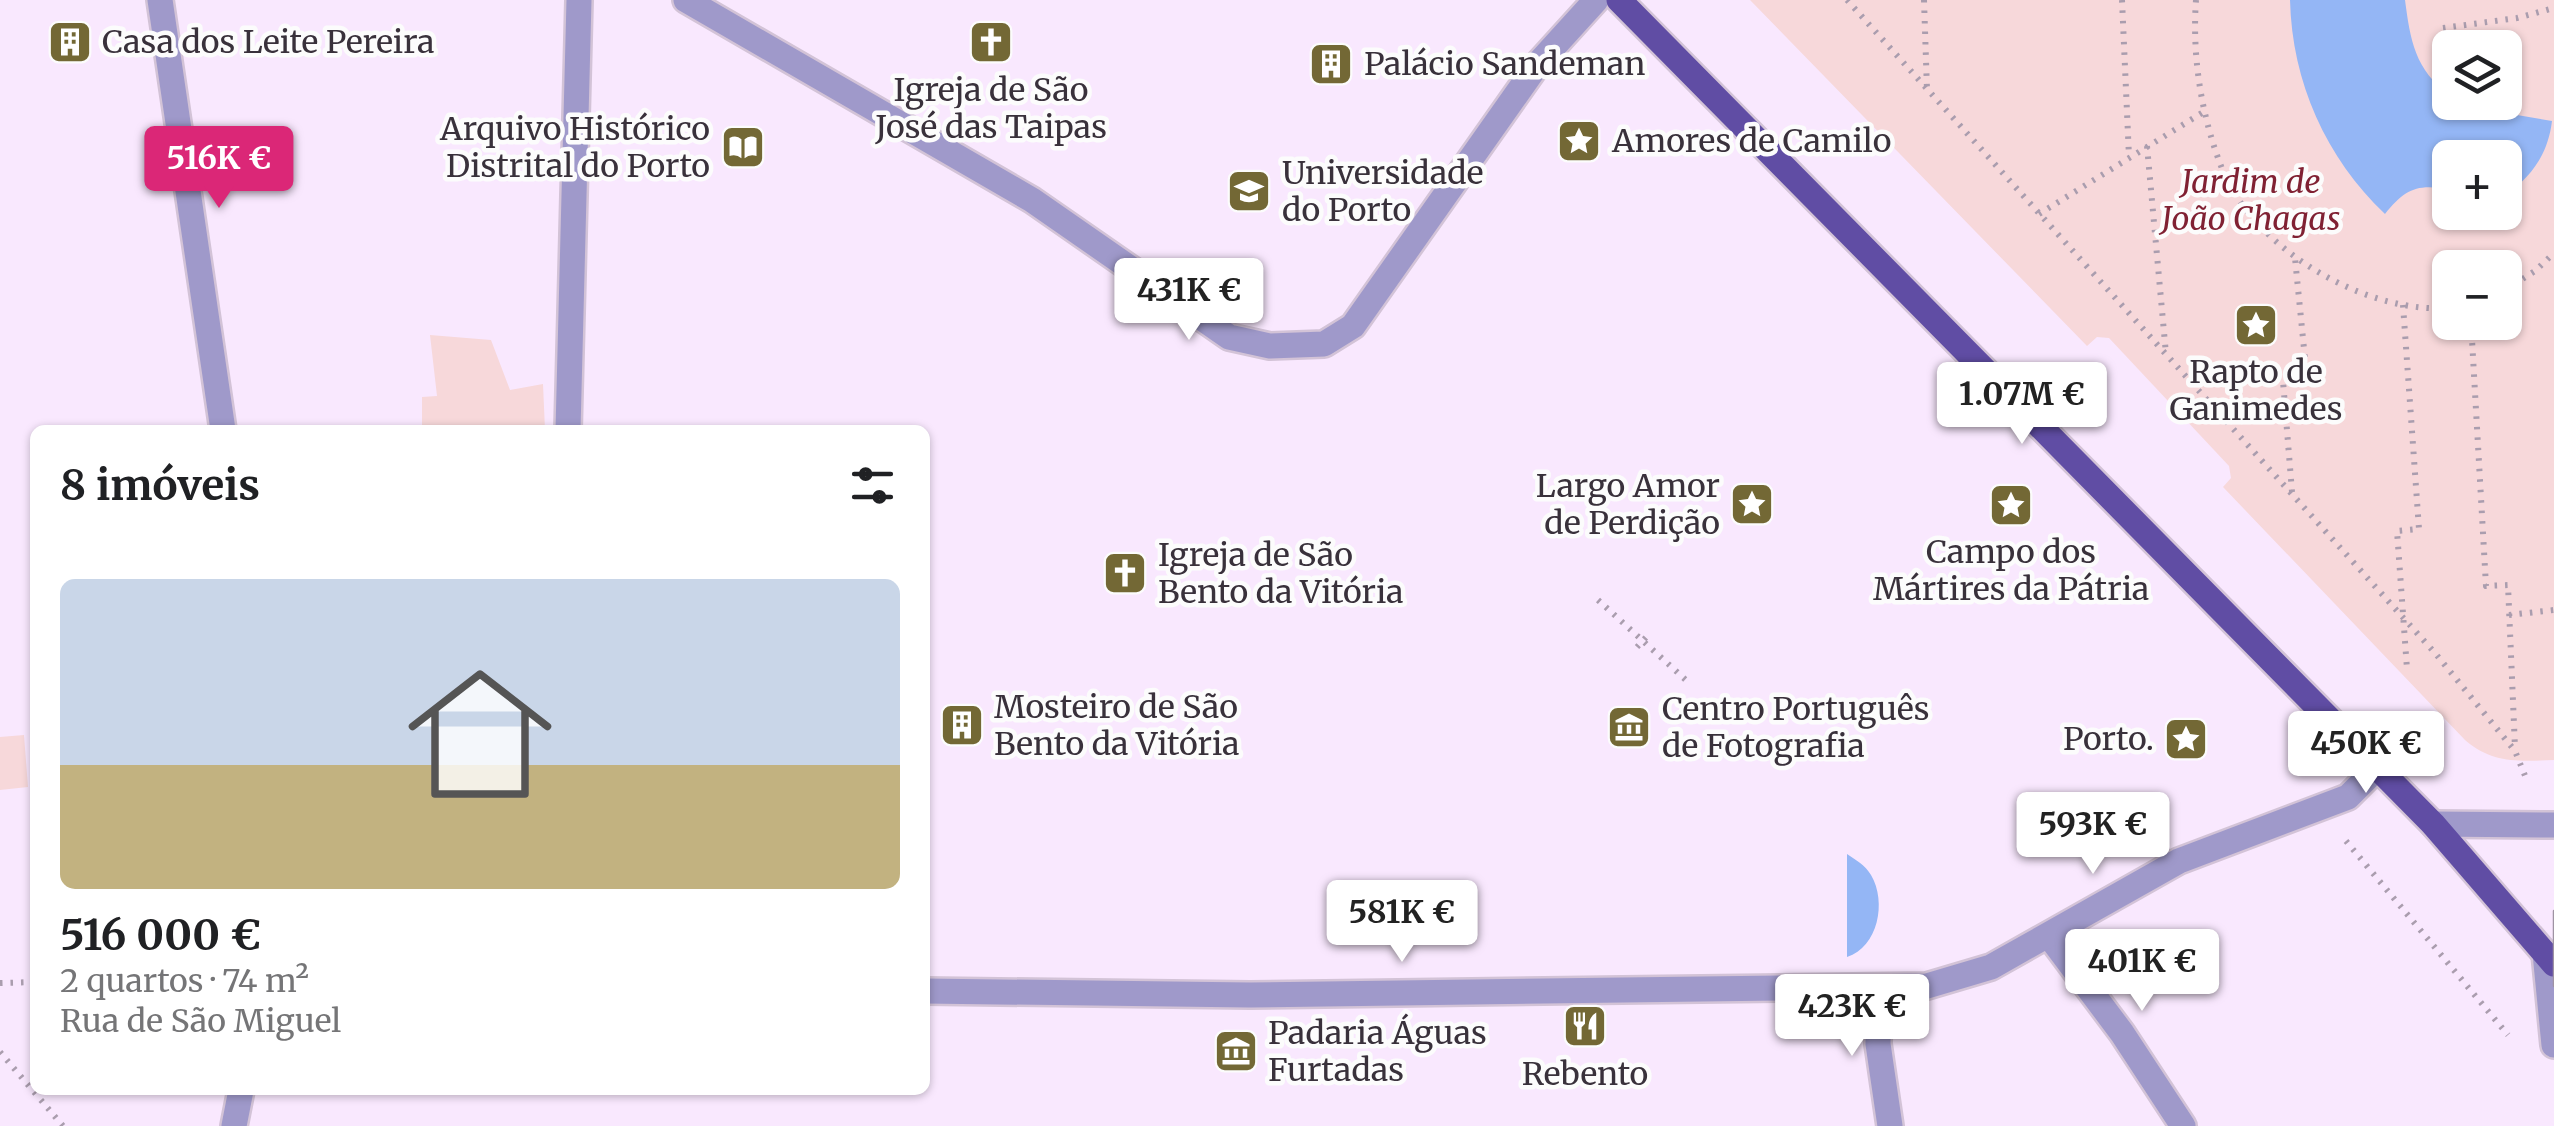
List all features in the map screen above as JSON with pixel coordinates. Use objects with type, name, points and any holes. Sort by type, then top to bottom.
[{"type":"main road","points":[[1619,0],[2433,824],[2549,959]]},
{"type":"street","points":[[160,0],[223,425]]},
{"type":"street","points":[[568,425],[578,0]]},
{"type":"street","points":[[686,0],[1032,200],[1229,337],[1270,346],[1324,344],[1354,326],[1537,65],[1596,0]]},
{"type":"street","points":[[930,991],[1250,995],[1928,986],[1992,968],[2154,872],[2348,797],[2377,768]]},
{"type":"street","points":[[2433,824],[2554,825]]},
{"type":"street","points":[[2050,936],[2122,1033],[2183,1126]]},
{"type":"street","points":[[2549,959],[2554,1046]]},
{"type":"street","points":[[1879,988],[1878,1044],[1890,1126]]},
{"type":"street","points":[[234,1126],[240,1095]]},
{"type":"path","points":[[1847,0],[2404,618],[2515,751],[2526,778]]},
{"type":"path","points":[[1924,0],[1927,91]]},
{"type":"path","points":[[2122,0],[2128,158]]},
{"type":"path","points":[[2196,0],[2194,30],[2204,111],[2222,169],[2244,204],[2295,256],[2336,283],[2403,305],[2432,310]]},
{"type":"path","points":[[2443,28],[2517,18],[2554,8]]},
{"type":"path","points":[[2039,214],[2204,111]]},
{"type":"path","points":[[2147,146],[2166,355]]},
{"type":"path","points":[[2522,279],[2554,252]]},
{"type":"path","points":[[2292,495],[2284,382],[2307,380],[2295,256]]},
{"type":"path","points":[[2403,305],[2419,530],[2397,531],[2408,669]]},
{"type":"path","points":[[2472,340],[2486,586],[2508,585],[2515,751]]},
{"type":"path","points":[[1598,600],[1688,682]]},
{"type":"path","points":[[2510,615],[2554,610]]},
{"type":"path","points":[[2317,808],[2516,1045]]},
{"type":"path","points":[[0,983],[30,982]]},
{"type":"path","points":[[0,1052],[30,1087]]},
{"type":"path","points":[[37,1095],[63,1126]]},
{"type":"green space","name":"Jardim de João Chagas","points":[[1750,0],[2554,0],[2554,760],[2496,757],[2465,740],[2223,487],[2231,478],[2229,466],[2109,338],[2097,337],[2087,346]]},
{"type":"green space","points":[[430,335],[491,340],[510,390],[543,384],[545,425],[422,425],[422,397],[437,396]]},
{"type":"green space","points":[[24,735],[28,787],[0,790],[0,737]]},
{"type":"water","points":[[2290,0],[2405,0],[2416,53],[2432,78],[2432,120],[2522,120],[2522,116],[2552,121],[2547,144],[2522,181],[2522,140],[2432,140],[2432,187],[2413,190],[2385,214],[2346,168],[2316,117],[2297,60]]},
{"type":"water","points":[[1847,854],[1871,875],[1879,910],[1866,944],[1847,957]]},
{"type":"tram line","points":[[2554,911],[2554,986]]},
{"type":"place","name":"Casa dos Leite Pereira","points":[[70,42]]},
{"type":"place","name":"Igreja de São José das Taipas","points":[[991,42]]},
{"type":"place","name":"Palácio Sandeman","points":[[1331,64]]},
{"type":"place","name":"Amores de Camilo","points":[[1579,141]]},
{"type":"place","name":"Arquivo Histórico Distrital do Porto","points":[[743,147]]},
{"type":"place","name":"Universidade do Porto","points":[[1249,191]]},
{"type":"place","name":"Rapto de Ganimedes","points":[[2256,325]]},
{"type":"place","name":"Largo Amor de Perdição","points":[[1752,504]]},
{"type":"place","name":"Campo dos Mártires da Pátria","points":[[2011,505]]},
{"type":"place","name":"Igreja de São Bento da Vitória","points":[[1125,573]]},
{"type":"place","name":"Mosteiro de São Bento da Vitória","points":[[962,725]]},
{"type":"place","name":"Centro Português de Fotografia","points":[[1629,727]]},
{"type":"place","name":"Porto.","points":[[2186,739]]},
{"type":"place","name":"Rebento","points":[[1585,1026]]},
{"type":"place","name":"Padaria Águas Furtadas","points":[[1236,1051]]}]
